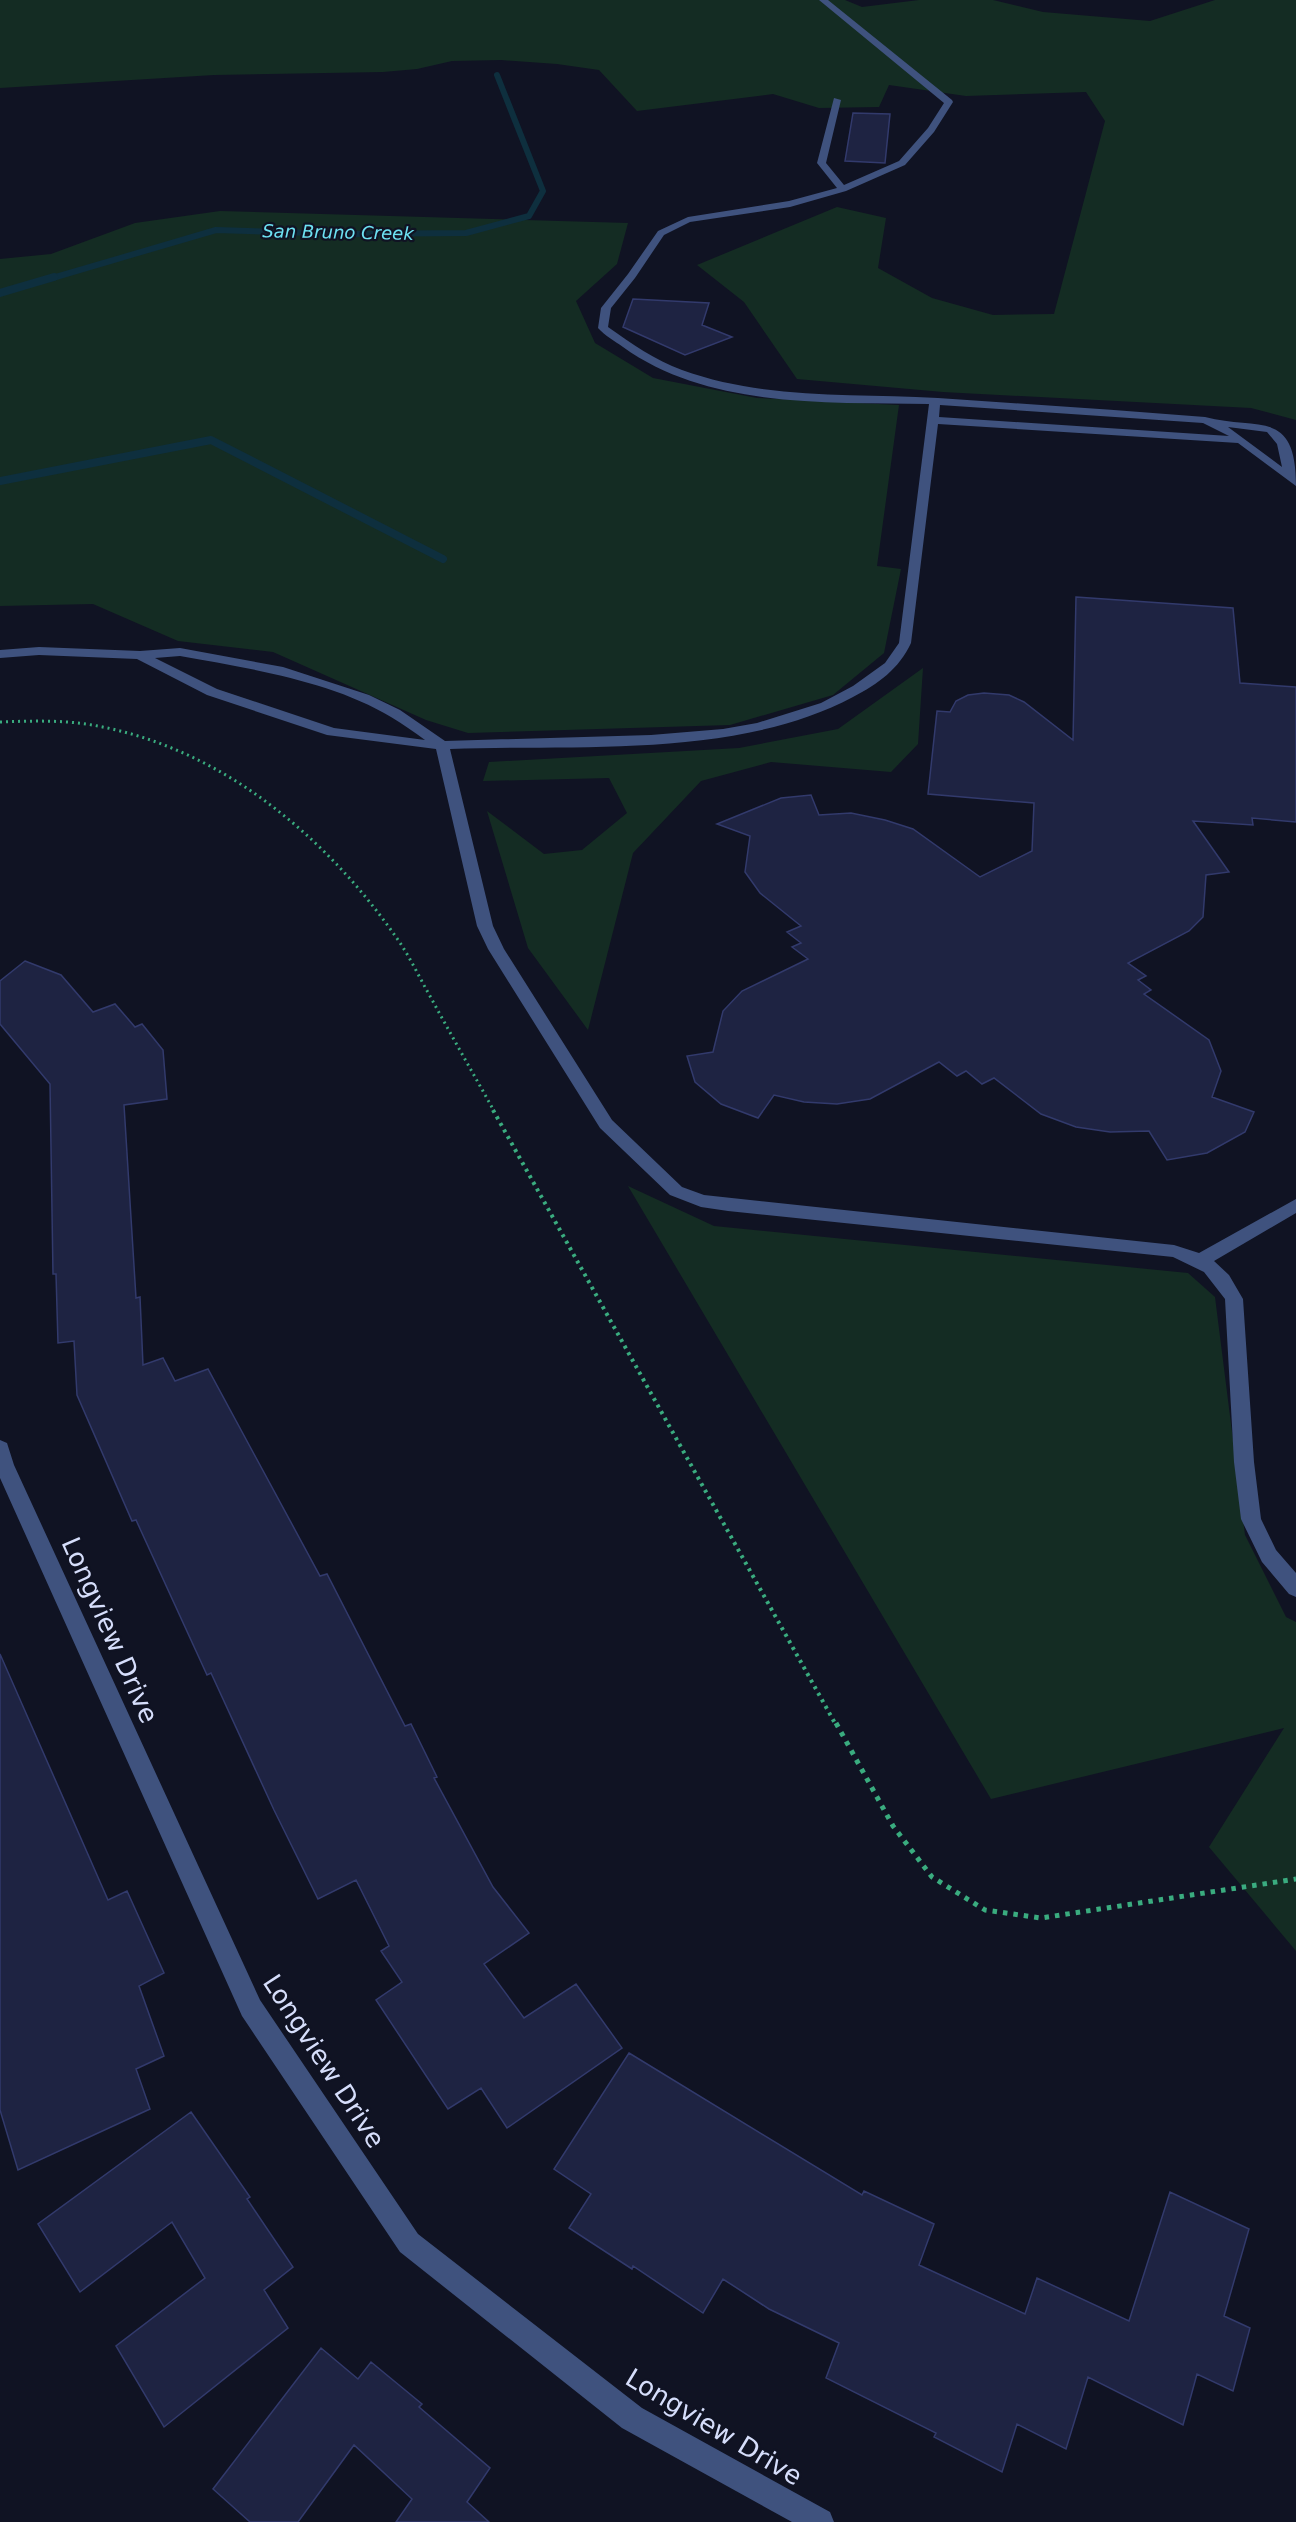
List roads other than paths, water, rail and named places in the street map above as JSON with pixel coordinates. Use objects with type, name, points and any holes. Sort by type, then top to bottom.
[{"type":"street","points":[[822,0],[949,102],[931,130],[902,163],[843,189],[790,204],[688,220],[661,233],[632,276],[606,308],[603,328],[623,346],[655,364],[705,382],[766,394],[935,401],[1205,420],[1270,429],[1277,433],[1283,444],[1292,480]]},
{"type":"street","points":[[837,100],[821,163],[843,189]]},
{"type":"street","points":[[140,655],[212,692],[332,732],[408,743],[442,745],[662,739],[714,735],[763,726],[807,714],[846,697],[873,680],[895,662],[905,643],[935,401]]},
{"type":"street","points":[[933,420],[1242,440]]},
{"type":"street","points":[[1205,420],[1242,440],[1292,480]]},
{"type":"street","points":[[0,654],[39,651],[140,655],[180,652],[283,670],[396,713],[442,745],[485,926],[496,949],[606,1124],[676,1191],[701,1201],[728,1205],[1174,1251],[1201,1260],[1222,1278],[1234,1299],[1244,1462],[1251,1519],[1269,1556],[1296,1588]]},
{"type":"street","points":[[1201,1260],[1296,1205]]},
{"type":"street","name":"Longview Drive","points":[[0,1448],[4,1465],[251,2008],[409,2243],[632,2418],[820,2522]]},
{"type":"waterway","name":"San Bruno Creek","points":[[49,279],[216,230],[347,234],[466,233],[529,216],[543,191],[497,75]]},
{"type":"waterway","name":"San Bruno Creek","points":[[0,293],[54,277]]},
{"type":"waterway","name":"San Bruno Creek","points":[[0,481],[211,440],[443,559]]}]
